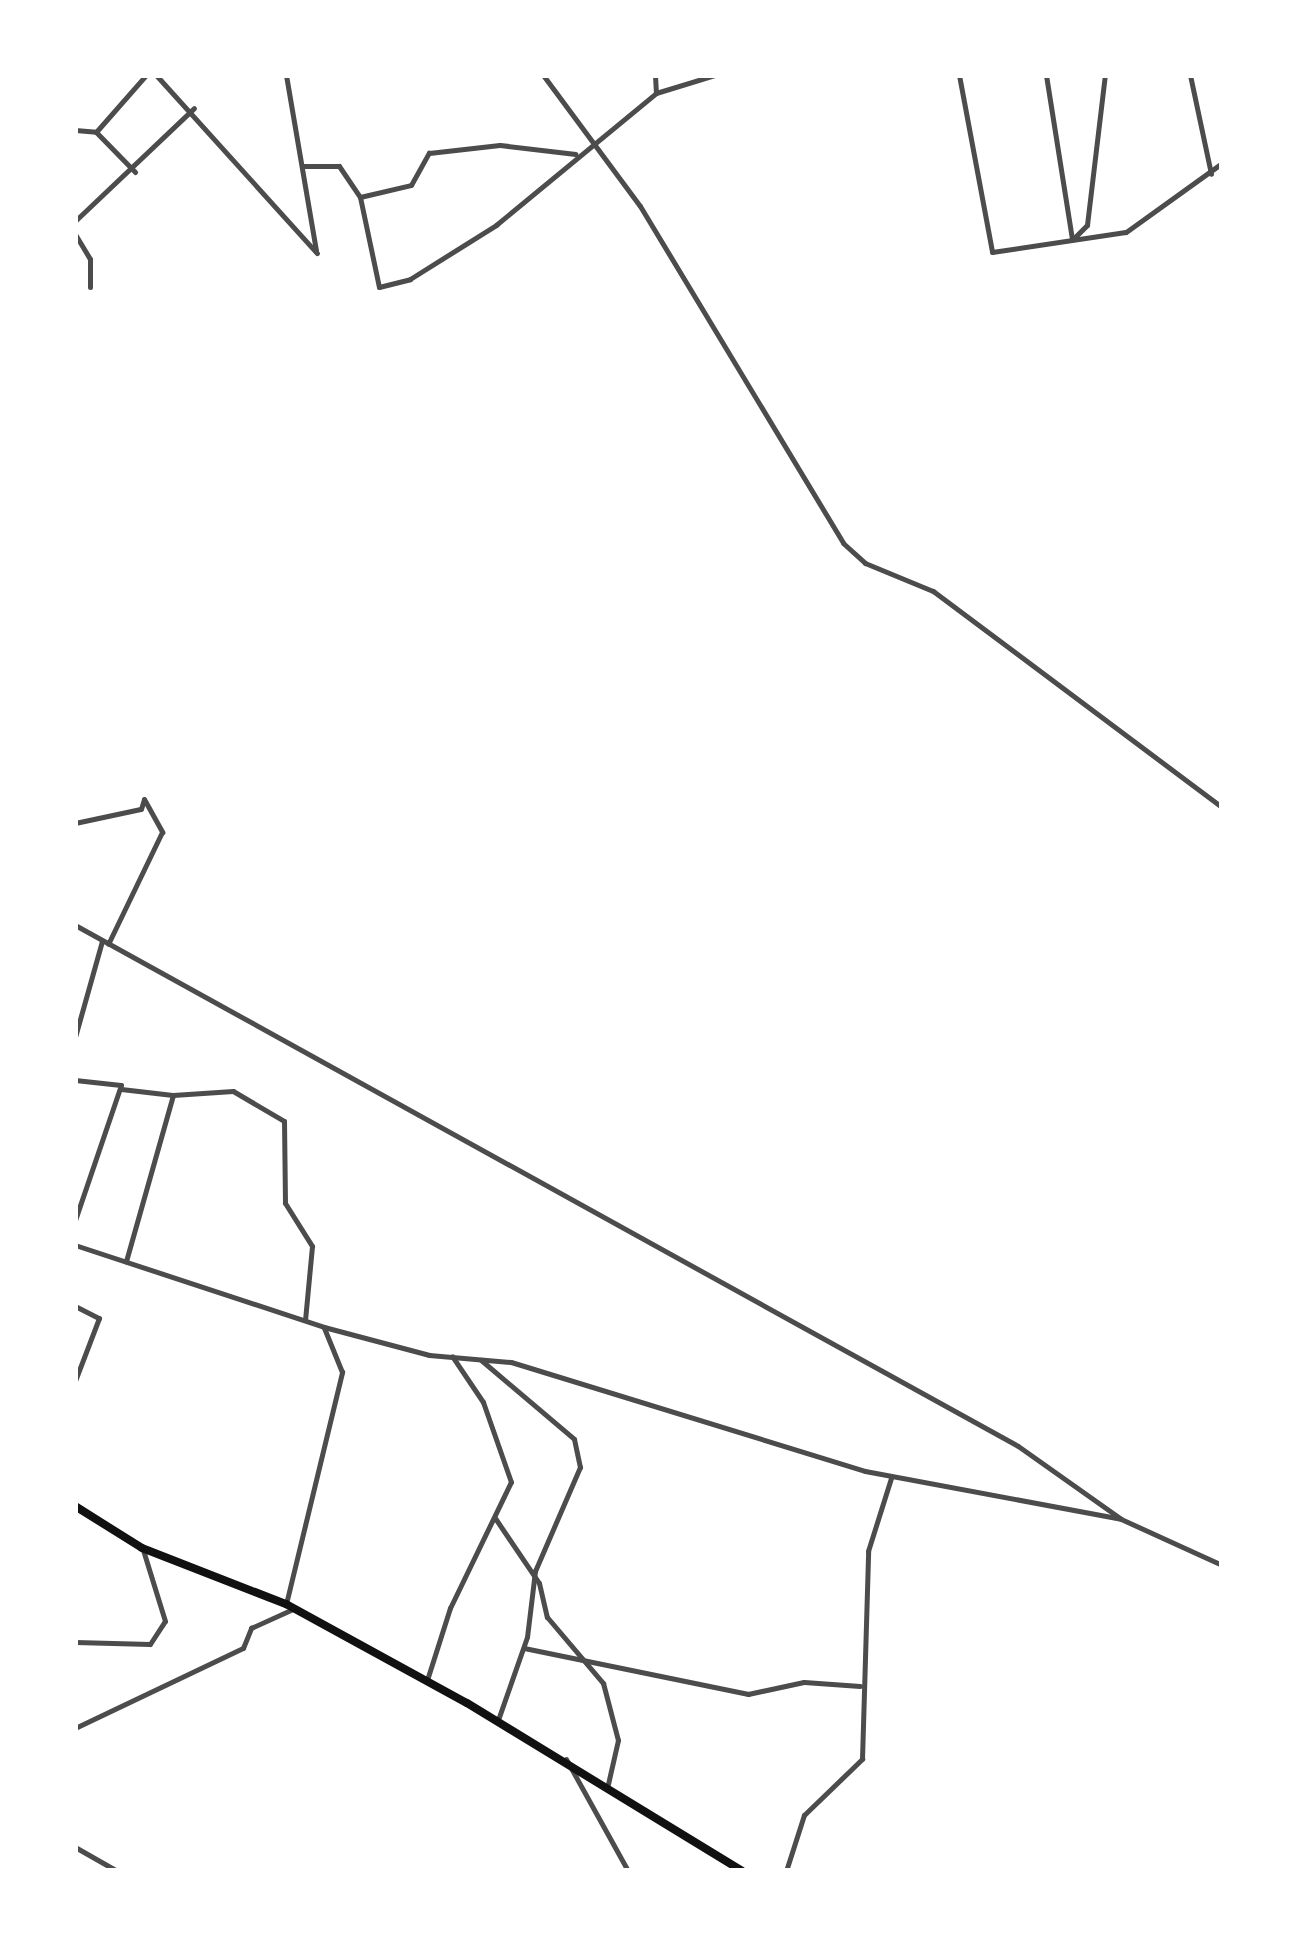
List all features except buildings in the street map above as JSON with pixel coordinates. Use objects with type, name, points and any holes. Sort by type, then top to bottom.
[{"type":"main road","points":[[75,1506],[142,1548],[289,1606],[498,1720],[608,1784],[742,1871]]},
{"type":"street","points":[[96,132],[146,75]]},
{"type":"street","points":[[156,75],[194,108],[317,253],[286,75]]},
{"type":"street","points":[[543,75],[592,140],[843,543],[995,634],[1222,807]]},
{"type":"street","points":[[655,75],[656,93]]},
{"type":"street","points":[[303,166],[339,166],[360,197],[379,287],[472,241],[574,154],[656,93],[715,75]]},
{"type":"street","points":[[959,75],[992,252],[1126,232],[1211,175],[1222,162]]},
{"type":"street","points":[[1046,75],[1072,239]]},
{"type":"street","points":[[1072,239],[1088,224],[1105,75]]},
{"type":"street","points":[[1190,75],[1211,175]]},
{"type":"street","points":[[75,221],[135,172],[194,108]]},
{"type":"street","points":[[75,130],[96,132],[135,172]]},
{"type":"street","points":[[360,197],[412,186],[430,153],[500,145],[574,154]]},
{"type":"street","points":[[75,234],[90,259],[90,287]]},
{"type":"street","points":[[75,823],[141,810],[144,799],[162,832],[105,942],[75,1037]]},
{"type":"street","points":[[75,926],[1018,1446],[1122,1519],[1222,1565]]},
{"type":"street","points":[[75,1080],[172,1095],[233,1091],[284,1121],[285,1203],[312,1246],[305,1320]]},
{"type":"street","points":[[75,1220],[121,1089]]},
{"type":"street","points":[[126,1261],[172,1095]]},
{"type":"street","points":[[75,1245],[324,1327],[452,1356],[478,1358],[891,1477],[1122,1519]]},
{"type":"street","points":[[75,1306],[99,1318],[75,1381]]},
{"type":"street","points":[[75,1728],[243,1648],[251,1628],[289,1606],[342,1372],[324,1327]]},
{"type":"street","points":[[426,1682],[495,1518],[510,1472],[452,1356]]},
{"type":"street","points":[[478,1358],[574,1439],[579,1454],[535,1575],[524,1648],[498,1720]]},
{"type":"street","points":[[786,1871],[804,1816],[862,1759],[860,1686],[868,1551],[891,1477]]},
{"type":"street","points":[[495,1518],[535,1575],[547,1616],[593,1668],[618,1740],[608,1784]]},
{"type":"street","points":[[75,1642],[150,1644],[164,1621],[142,1548]]},
{"type":"street","points":[[524,1648],[593,1668],[748,1694],[804,1682],[860,1686]]},
{"type":"street","points":[[566,1759],[628,1871]]},
{"type":"street","points":[[75,1847],[117,1871]]},
{"type":"street","points":[[714,1852],[728,1871]]}]
